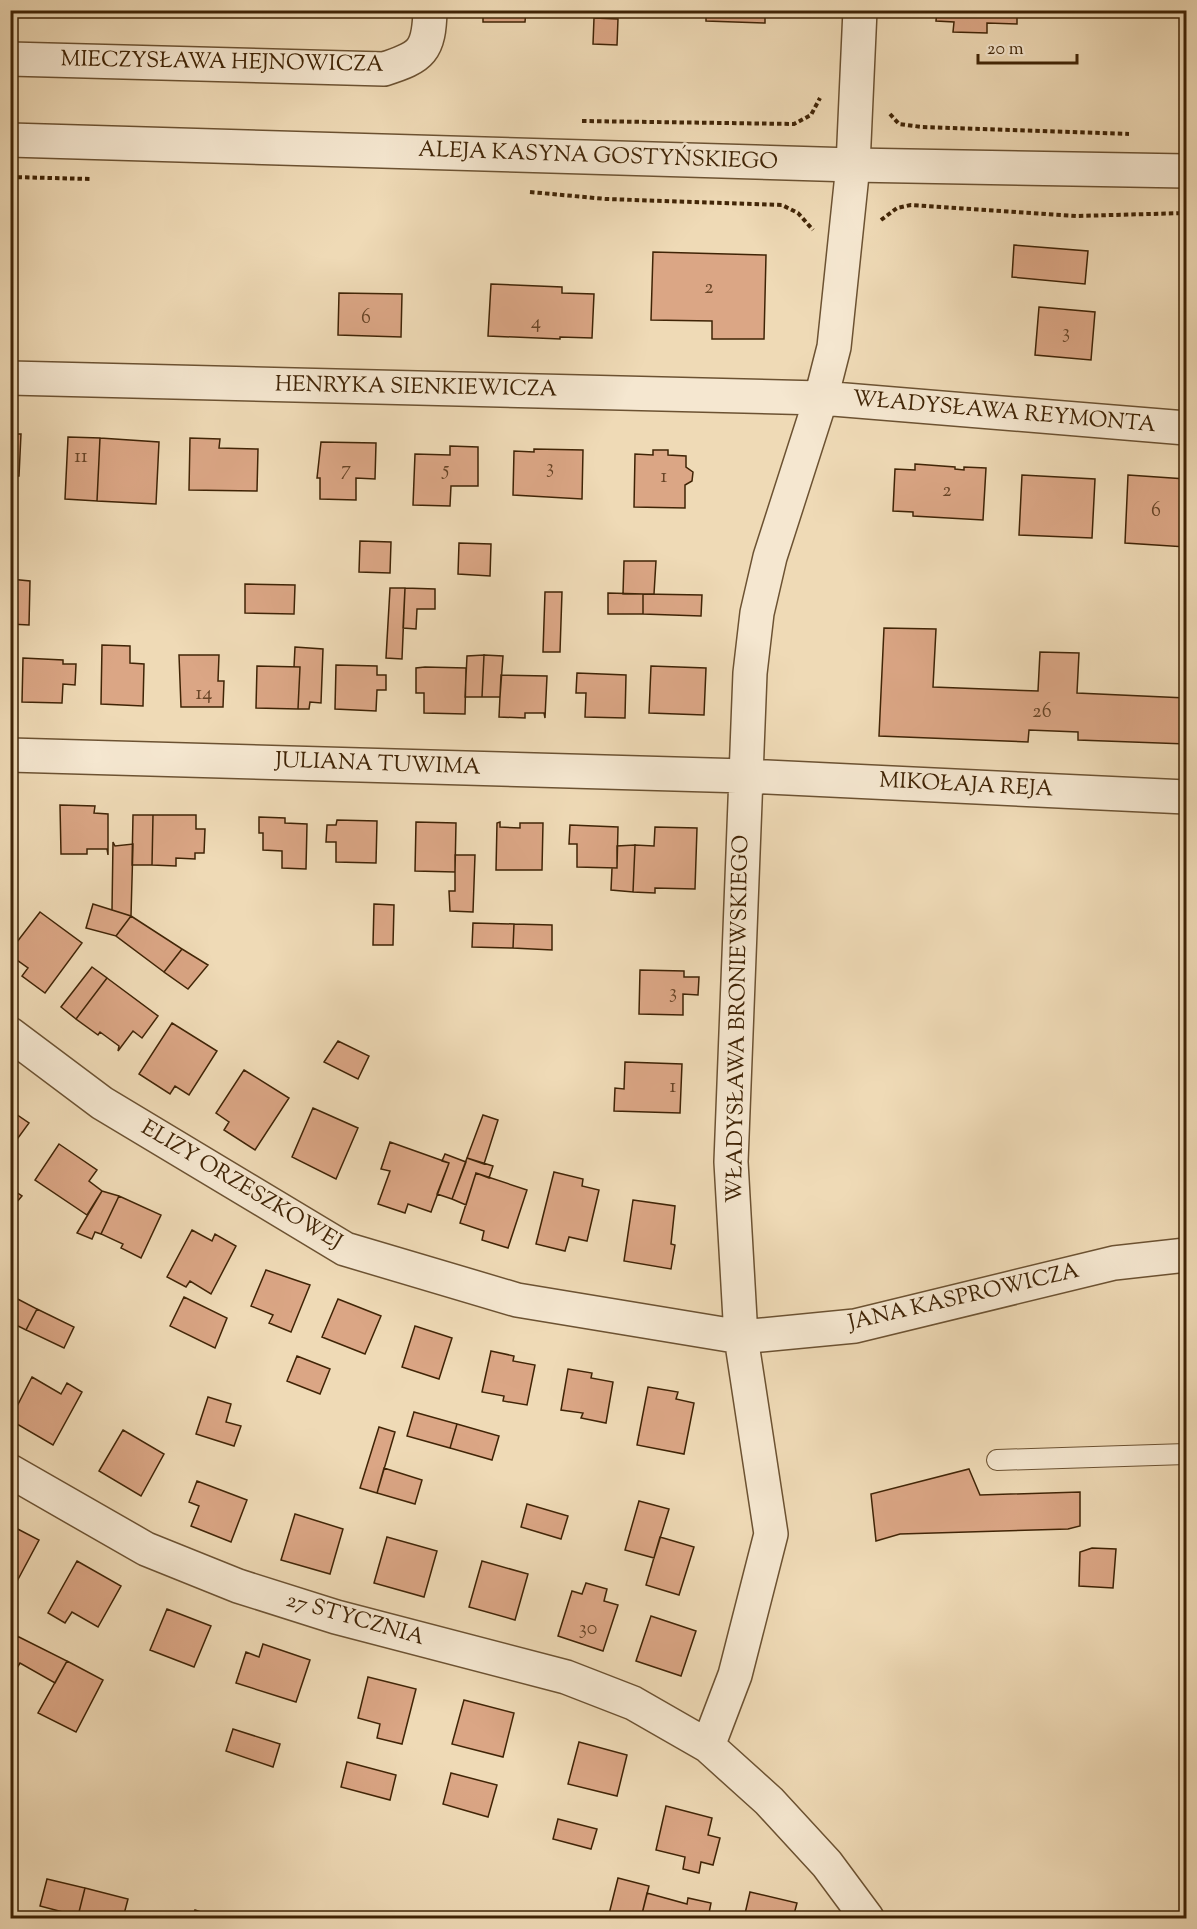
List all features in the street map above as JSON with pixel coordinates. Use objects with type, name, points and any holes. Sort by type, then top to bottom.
[{"type":"street","name":"MIECZYSŁAWA HEJNOWICZA","points":[[10,59],[384,69],[415,59],[429,36],[430,10]]},
{"type":"street","name":"WŁADYSŁAWA BRONIEWSKIEGO","points":[[708,1746],[735,1675],[771,1534],[741,1337],[731,1162],[750,674],[757,613],[770,557],[821,399],[834,347],[853,165],[860,10]]},
{"type":"street","name":"ALEJA KASYNA GOSTYŃSKIEGO","points":[[10,140],[853,165],[1186,171]]},
{"type":"street","name":"HENRYKA SIENKIEWICZA","points":[[10,378],[821,399]]},
{"type":"street","name":"WŁADYSŁAWA REYMONTA","points":[[821,399],[1186,428]]},
{"type":"street","name":"JULIANA TUWIMA","points":[[10,754],[745,776]]},
{"type":"street","name":"MIKOŁAJA REJA","points":[[745,776],[1186,797]]},
{"type":"street","name":"ELIZY ORZESZKOWEJ","points":[[10,1034],[102,1103],[345,1249],[517,1300],[741,1337]]},
{"type":"street","name":"JANA KASPROWICZA","points":[[741,1337],[855,1326],[1114,1263],[1186,1255]]},
{"type":"street","name":"27 STYCZNIA","points":[[10,1471],[146,1549],[238,1586],[336,1617],[566,1677],[633,1703],[708,1746],[769,1800],[827,1864],[867,1918]]},
{"type":"lane","points":[[997,1460],[1186,1454]]},
{"type":"path","points":[[577,121],[794,123],[811,115],[820,100],[822,90]]},
{"type":"path","points":[[890,106],[890,117],[899,124],[922,127],[1133,134]]},
{"type":"path","points":[[10,177],[93,179]]},
{"type":"path","points":[[522,191],[606,199],[782,205],[798,213],[815,232],[866,236],[897,208],[911,205],[1076,216],[1186,213]]},
{"type":"building","points":[[198,10],[232,10],[232,13],[197,12]]},
{"type":"building","points":[[483,10],[526,10],[525,22],[483,22]]},
{"type":"building","points":[[706,10],[765,10],[765,23],[706,21]]},
{"type":"building","points":[[937,10],[1017,10],[1017,24],[987,23],[987,33],[953,32],[954,22],[936,21]]},
{"type":"building","points":[[594,18],[618,19],[617,45],[593,44]]},
{"type":"building","points":[[1014,245],[1088,251],[1085,284],[1012,277]]},
{"type":"building","points":[[653,252],[766,255],[764,339],[712,339],[712,321],[651,320]]},
{"type":"building","points":[[491,284],[562,287],[562,293],[594,294],[592,338],[488,336]]},
{"type":"building","points":[[339,293],[402,294],[401,337],[338,335]]},
{"type":"building","points":[[1039,307],[1095,312],[1091,360],[1035,355]]},
{"type":"building","points":[[10,434],[21,434],[19,476],[10,476]]},
{"type":"building","points":[[68,437],[100,438],[97,501],[65,499]]},
{"type":"building","points":[[100,438],[159,442],[156,504],[97,501]]},
{"type":"building","points":[[190,438],[220,439],[219,448],[258,449],[257,491],[189,490]]},
{"type":"building","points":[[321,442],[376,443],[375,479],[356,478],[356,500],[320,499],[320,478],[317,478]]},
{"type":"building","points":[[450,446],[478,447],[478,486],[451,486],[450,506],[413,505],[415,454],[450,455]]},
{"type":"building","points":[[534,449],[583,450],[582,499],[513,495],[514,451],[534,452]]},
{"type":"building","points":[[653,450],[668,450],[668,455],[686,456],[686,467],[693,472],[692,481],[685,485],[685,508],[634,507],[635,454],[653,455]]},
{"type":"building","points":[[915,464],[955,467],[955,469],[964,470],[964,467],[986,468],[983,520],[913,516],[913,512],[893,511],[895,469],[915,470]]},
{"type":"building","points":[[1022,475],[1095,479],[1092,538],[1019,535]]},
{"type":"building","points":[[1128,475],[1186,479],[1186,547],[1125,543]]},
{"type":"building","points":[[360,541],[391,542],[390,573],[359,572]]},
{"type":"building","points":[[459,543],[491,544],[490,576],[458,574]]},
{"type":"building","points":[[624,561],[656,561],[654,594],[623,594]]},
{"type":"building","points":[[10,579],[30,581],[29,625],[10,624]]},
{"type":"building","points":[[245,584],[295,585],[294,614],[245,613]]},
{"type":"building","points":[[390,588],[405,588],[402,659],[386,658]]},
{"type":"building","points":[[405,588],[435,589],[435,609],[417,609],[416,629],[403,628]]},
{"type":"building","points":[[545,592],[562,592],[560,652],[543,652]]},
{"type":"building","points":[[608,593],[643,594],[643,614],[608,614]]},
{"type":"building","points":[[643,594],[702,595],[701,616],[643,614]]},
{"type":"building","points":[[884,628],[936,629],[933,687],[1038,691],[1040,652],[1079,653],[1077,693],[1186,698],[1186,744],[1078,740],[1078,732],[1029,730],[1028,742],[879,736]]},
{"type":"building","points":[[102,645],[130,646],[130,663],[144,664],[143,706],[101,704]]},
{"type":"building","points":[[295,647],[323,649],[321,703],[310,702],[309,709],[298,709],[300,667],[294,667]]},
{"type":"building","points":[[179,655],[219,655],[218,681],[224,681],[223,707],[181,707]]},
{"type":"building","points":[[484,655],[503,656],[500,697],[482,697]]},
{"type":"building","points":[[484,655],[482,697],[465,697],[467,656]]},
{"type":"building","points":[[23,658],[63,660],[63,664],[76,664],[75,685],[63,684],[62,703],[22,702]]},
{"type":"building","points":[[336,665],[377,666],[377,675],[386,675],[386,690],[377,690],[376,711],[335,709]]},
{"type":"building","points":[[257,666],[300,667],[298,709],[256,708]]},
{"type":"building","points":[[651,666],[706,668],[704,715],[649,713]]},
{"type":"building","points":[[416,668],[466,668],[465,714],[424,713],[424,693],[416,693]]},
{"type":"building","points":[[577,673],[626,675],[625,718],[585,717],[586,693],[576,693]]},
{"type":"building","points":[[501,675],[547,676],[545,718],[544,713],[525,713],[525,718],[499,717]]},
{"type":"building","points":[[60,805],[95,806],[94,813],[108,814],[108,855],[107,849],[87,849],[87,854],[61,854]]},
{"type":"building","points":[[133,815],[153,815],[152,865],[132,865]]},
{"type":"building","points":[[153,815],[196,815],[196,829],[205,829],[204,853],[195,853],[195,859],[176,858],[176,866],[152,865]]},
{"type":"building","points":[[259,817],[285,818],[285,823],[307,824],[306,869],[282,868],[282,851],[263,850],[263,833],[259,833]]},
{"type":"building","points":[[337,820],[377,821],[376,863],[336,862],[336,842],[326,842],[327,825],[336,825]]},
{"type":"building","points":[[416,822],[456,823],[455,872],[415,871]]},
{"type":"building","points":[[500,822],[500,827],[520,828],[520,823],[543,823],[542,870],[496,870],[497,823]]},
{"type":"building","points":[[570,825],[618,827],[617,868],[577,867],[577,844],[569,844]]},
{"type":"building","points":[[655,827],[697,828],[695,889],[655,888],[655,893],[633,892],[635,845],[654,846]]},
{"type":"building","points":[[113,842],[115,846],[133,844],[131,916],[112,910]]},
{"type":"building","points":[[635,845],[633,892],[611,890],[612,868],[617,868],[617,846]]},
{"type":"building","points":[[455,855],[475,855],[473,912],[450,911],[449,891],[455,891]]},
{"type":"building","points":[[93,904],[131,916],[116,936],[86,928]]},
{"type":"building","points":[[374,904],[394,905],[393,945],[373,945]]},
{"type":"building","points":[[40,912],[82,943],[45,993],[22,976],[28,968],[10,955],[10,951]]},
{"type":"building","points":[[131,916],[182,949],[164,972],[116,936]]},
{"type":"building","points":[[473,923],[514,924],[513,948],[472,947]]},
{"type":"building","points":[[514,924],[552,925],[552,950],[513,948]]},
{"type":"building","points":[[182,949],[208,965],[188,989],[164,972]]},
{"type":"building","points":[[92,967],[107,978],[76,1019],[61,1007]]},
{"type":"building","points":[[640,970],[684,971],[684,977],[699,977],[698,995],[683,994],[683,1015],[639,1014]]},
{"type":"building","points":[[107,978],[158,1016],[142,1038],[133,1031],[118,1051],[119,1046],[100,1032],[98,1035],[76,1019]]},
{"type":"building","points":[[172,1023],[217,1051],[189,1095],[175,1086],[170,1094],[139,1074]]},
{"type":"building","points":[[338,1041],[369,1056],[358,1079],[324,1062]]},
{"type":"building","points":[[625,1062],[682,1064],[680,1113],[614,1111],[615,1088],[624,1089]]},
{"type":"building","points":[[244,1070],[289,1098],[255,1150],[224,1130],[229,1122],[216,1113]]},
{"type":"building","points":[[313,1108],[358,1128],[336,1179],[292,1157]]},
{"type":"building","points":[[10,1110],[29,1123],[10,1149]]},
{"type":"building","points":[[483,1115],[498,1120],[484,1164],[467,1158]]},
{"type":"building","points":[[390,1142],[449,1163],[431,1212],[408,1204],[405,1213],[378,1204],[390,1171],[381,1169]]},
{"type":"building","points":[[59,1144],[97,1170],[89,1181],[102,1191],[87,1215],[35,1180]]},
{"type":"building","points":[[445,1154],[466,1162],[452,1199],[437,1194],[449,1163],[442,1161]]},
{"type":"building","points":[[467,1158],[493,1166],[489,1178],[476,1173],[466,1205],[452,1199]]},
{"type":"building","points":[[554,1172],[583,1179],[582,1186],[599,1190],[587,1241],[569,1237],[565,1251],[536,1244]]},
{"type":"building","points":[[476,1173],[527,1190],[508,1248],[482,1240],[484,1231],[460,1223]]},
{"type":"building","points":[[10,1188],[22,1196],[10,1210]]},
{"type":"building","points":[[102,1191],[119,1196],[101,1234],[95,1232],[92,1239],[77,1233]]},
{"type":"building","points":[[119,1196],[161,1215],[141,1258],[121,1248],[123,1244],[101,1234]]},
{"type":"building","points":[[633,1200],[675,1206],[671,1244],[675,1245],[671,1269],[624,1261]]},
{"type":"building","points":[[192,1230],[212,1241],[215,1234],[236,1246],[211,1294],[190,1281],[186,1287],[167,1277]]},
{"type":"building","points":[[266,1270],[310,1285],[291,1332],[269,1323],[273,1315],[251,1306]]},
{"type":"building","points":[[10,1295],[37,1309],[26,1330],[10,1322]]},
{"type":"building","points":[[184,1297],[227,1318],[215,1348],[170,1326]]},
{"type":"building","points":[[338,1299],[381,1316],[365,1354],[322,1337]]},
{"type":"building","points":[[37,1309],[74,1327],[64,1348],[26,1330]]},
{"type":"building","points":[[415,1326],[452,1338],[439,1379],[402,1367]]},
{"type":"building","points":[[491,1351],[514,1356],[513,1361],[535,1365],[527,1405],[503,1401],[504,1396],[482,1392]]},
{"type":"building","points":[[297,1356],[330,1369],[320,1394],[287,1381]]},
{"type":"building","points":[[568,1369],[592,1373],[591,1378],[613,1382],[606,1423],[581,1418],[583,1413],[561,1410]]},
{"type":"building","points":[[32,1377],[61,1394],[67,1383],[82,1392],[53,1445],[10,1420]]},
{"type":"building","points":[[648,1387],[678,1392],[676,1399],[694,1403],[684,1454],[637,1445]]},
{"type":"building","points":[[208,1397],[231,1404],[226,1422],[241,1426],[234,1446],[196,1434]]},
{"type":"building","points":[[414,1412],[457,1424],[450,1448],[407,1436]]},
{"type":"building","points":[[457,1424],[499,1436],[492,1460],[450,1448]]},
{"type":"building","points":[[379,1427],[395,1432],[377,1493],[360,1488]]},
{"type":"building","points":[[123,1430],[164,1454],[141,1496],[99,1471]]},
{"type":"building","points":[[384,1468],[422,1480],[415,1504],[377,1493]]},
{"type":"building","points":[[969,1469],[980,1495],[1080,1492],[1080,1526],[1068,1529],[900,1534],[876,1541],[871,1494]]},
{"type":"building","points":[[197,1481],[247,1500],[231,1542],[191,1526],[199,1506],[189,1502]]},
{"type":"building","points":[[639,1501],[669,1509],[654,1558],[625,1550]]},
{"type":"building","points":[[527,1504],[568,1516],[561,1539],[521,1527]]},
{"type":"building","points":[[295,1514],[343,1529],[330,1574],[281,1560]]},
{"type":"building","points":[[10,1525],[39,1540],[15,1585],[10,1582]]},
{"type":"building","points":[[387,1537],[437,1551],[424,1597],[374,1583]]},
{"type":"building","points":[[660,1537],[694,1547],[679,1595],[646,1585]]},
{"type":"building","points":[[1092,1548],[1116,1549],[1113,1588],[1079,1586],[1080,1552]]},
{"type":"building","points":[[77,1561],[121,1586],[98,1627],[72,1612],[65,1623],[48,1613]]},
{"type":"building","points":[[482,1561],[528,1574],[515,1620],[469,1607]]},
{"type":"building","points":[[586,1583],[607,1589],[604,1601],[618,1605],[603,1651],[558,1636],[572,1591],[582,1594]]},
{"type":"building","points":[[167,1609],[211,1626],[194,1667],[150,1650]]},
{"type":"building","points":[[651,1616],[696,1631],[681,1676],[636,1661]]},
{"type":"building","points":[[17,1636],[67,1661],[55,1683],[20,1663],[17,1668],[10,1665],[10,1648]]},
{"type":"building","points":[[263,1644],[310,1660],[296,1702],[236,1683],[246,1652],[259,1657]]},
{"type":"building","points":[[67,1661],[103,1680],[76,1732],[38,1713]]},
{"type":"building","points":[[368,1677],[416,1689],[402,1744],[377,1738],[380,1724],[358,1718]]},
{"type":"building","points":[[464,1700],[514,1713],[503,1757],[452,1744]]},
{"type":"building","points":[[233,1729],[280,1744],[273,1767],[226,1751]]},
{"type":"building","points":[[579,1742],[627,1755],[617,1796],[568,1784]]},
{"type":"building","points":[[347,1762],[396,1775],[390,1800],[341,1787]]},
{"type":"building","points":[[451,1773],[497,1785],[488,1817],[443,1804]]},
{"type":"building","points":[[666,1806],[712,1818],[708,1835],[720,1838],[713,1865],[701,1862],[699,1873],[683,1869],[685,1857],[656,1850]]},
{"type":"building","points":[[558,1819],[597,1829],[591,1849],[553,1839]]},
{"type":"building","points":[[618,1878],[649,1886],[641,1918],[608,1918]]},
{"type":"building","points":[[47,1879],[85,1888],[78,1916],[40,1906]]},
{"type":"building","points":[[85,1888],[128,1899],[123,1918],[78,1916]]},
{"type":"building","points":[[750,1892],[797,1903],[793,1918],[744,1918]]},
{"type":"building","points":[[647,1893],[687,1904],[688,1898],[711,1903],[708,1918],[641,1918]]},
{"type":"building","points":[[195,1910],[219,1918],[192,1918]]}]
